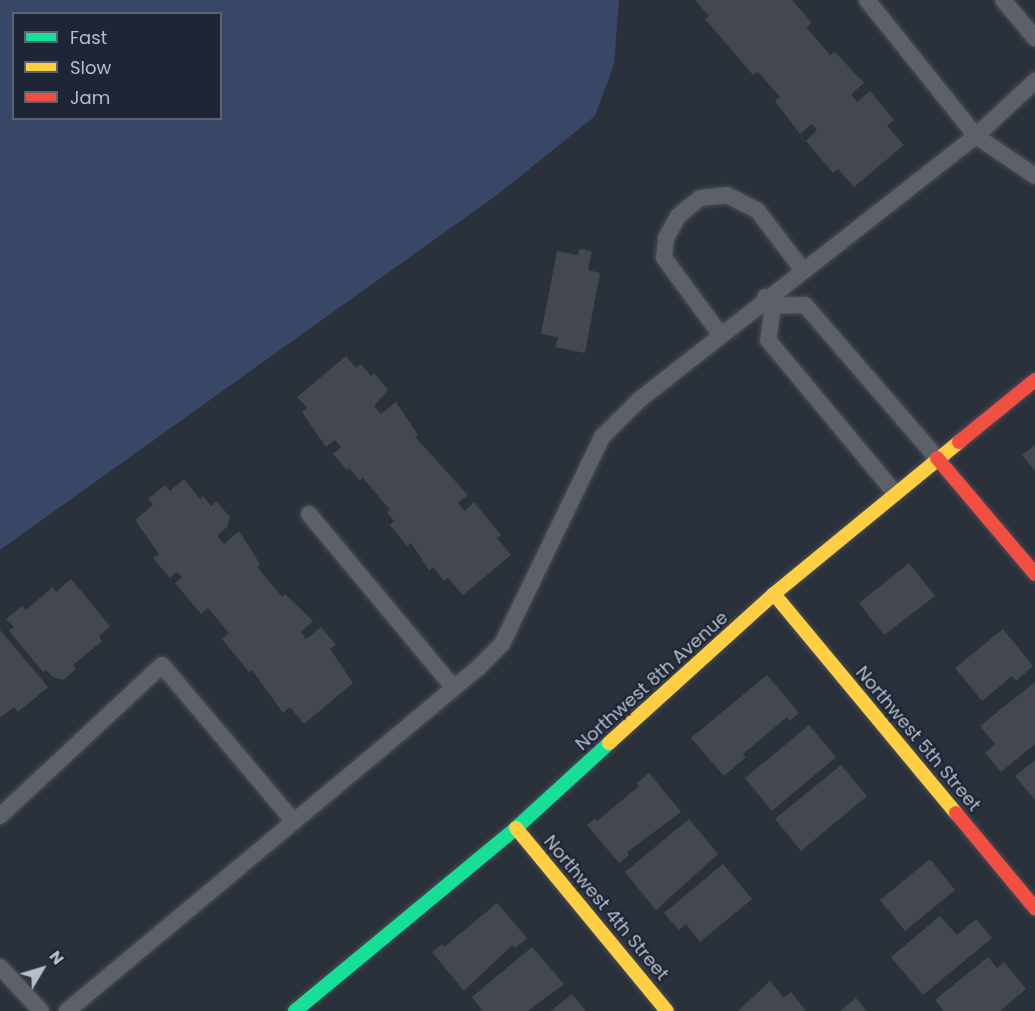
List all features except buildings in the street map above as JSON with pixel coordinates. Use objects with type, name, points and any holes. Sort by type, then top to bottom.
[{"type":"street","name":"Northwest 8th Avenue","points":[[295,1011],[516,828],[774,594],[1035,380]]},
{"type":"street","points":[[938,458],[1035,574]]},
{"type":"street","name":"Northwest 5th Street","points":[[774,594],[1035,908]]},
{"type":"street","name":"Northwest 4th Street","points":[[516,828],[667,1011]]},
{"type":"lane","points":[[867,0],[976,136],[1035,176]]},
{"type":"lane","points":[[1003,0],[1035,38]]},
{"type":"lane","points":[[68,1011],[454,688],[502,644],[602,436],[639,400],[720,334],[769,302],[802,269],[976,136],[1035,81]]},
{"type":"lane","points":[[720,334],[664,258],[666,238],[678,216],[700,198],[727,195],[757,210],[802,269]]},
{"type":"lane","points":[[769,302],[805,305],[938,458]]},
{"type":"lane","points":[[769,302],[768,340],[896,493]]},
{"type":"lane","points":[[309,514],[454,688]]},
{"type":"lane","points":[[0,816],[162,665],[294,822]]},
{"type":"lane","points":[[0,967],[41,1011]]},
{"type":"water","points":[[0,0],[619,0],[614,64],[595,116],[497,195],[0,550]]},
{"type":"traffic: fast","points":[[295,1011],[516,828],[609,743]]},
{"type":"traffic: slow","points":[[609,743],[774,594],[959,442]]},
{"type":"traffic: slow","points":[[774,594],[956,813]]},
{"type":"traffic: slow","points":[[516,828],[667,1011]]},
{"type":"traffic: jam","points":[[959,442],[1035,380]]},
{"type":"traffic: jam","points":[[937,458],[1035,574]]},
{"type":"traffic: jam","points":[[956,813],[1035,908]]}]
